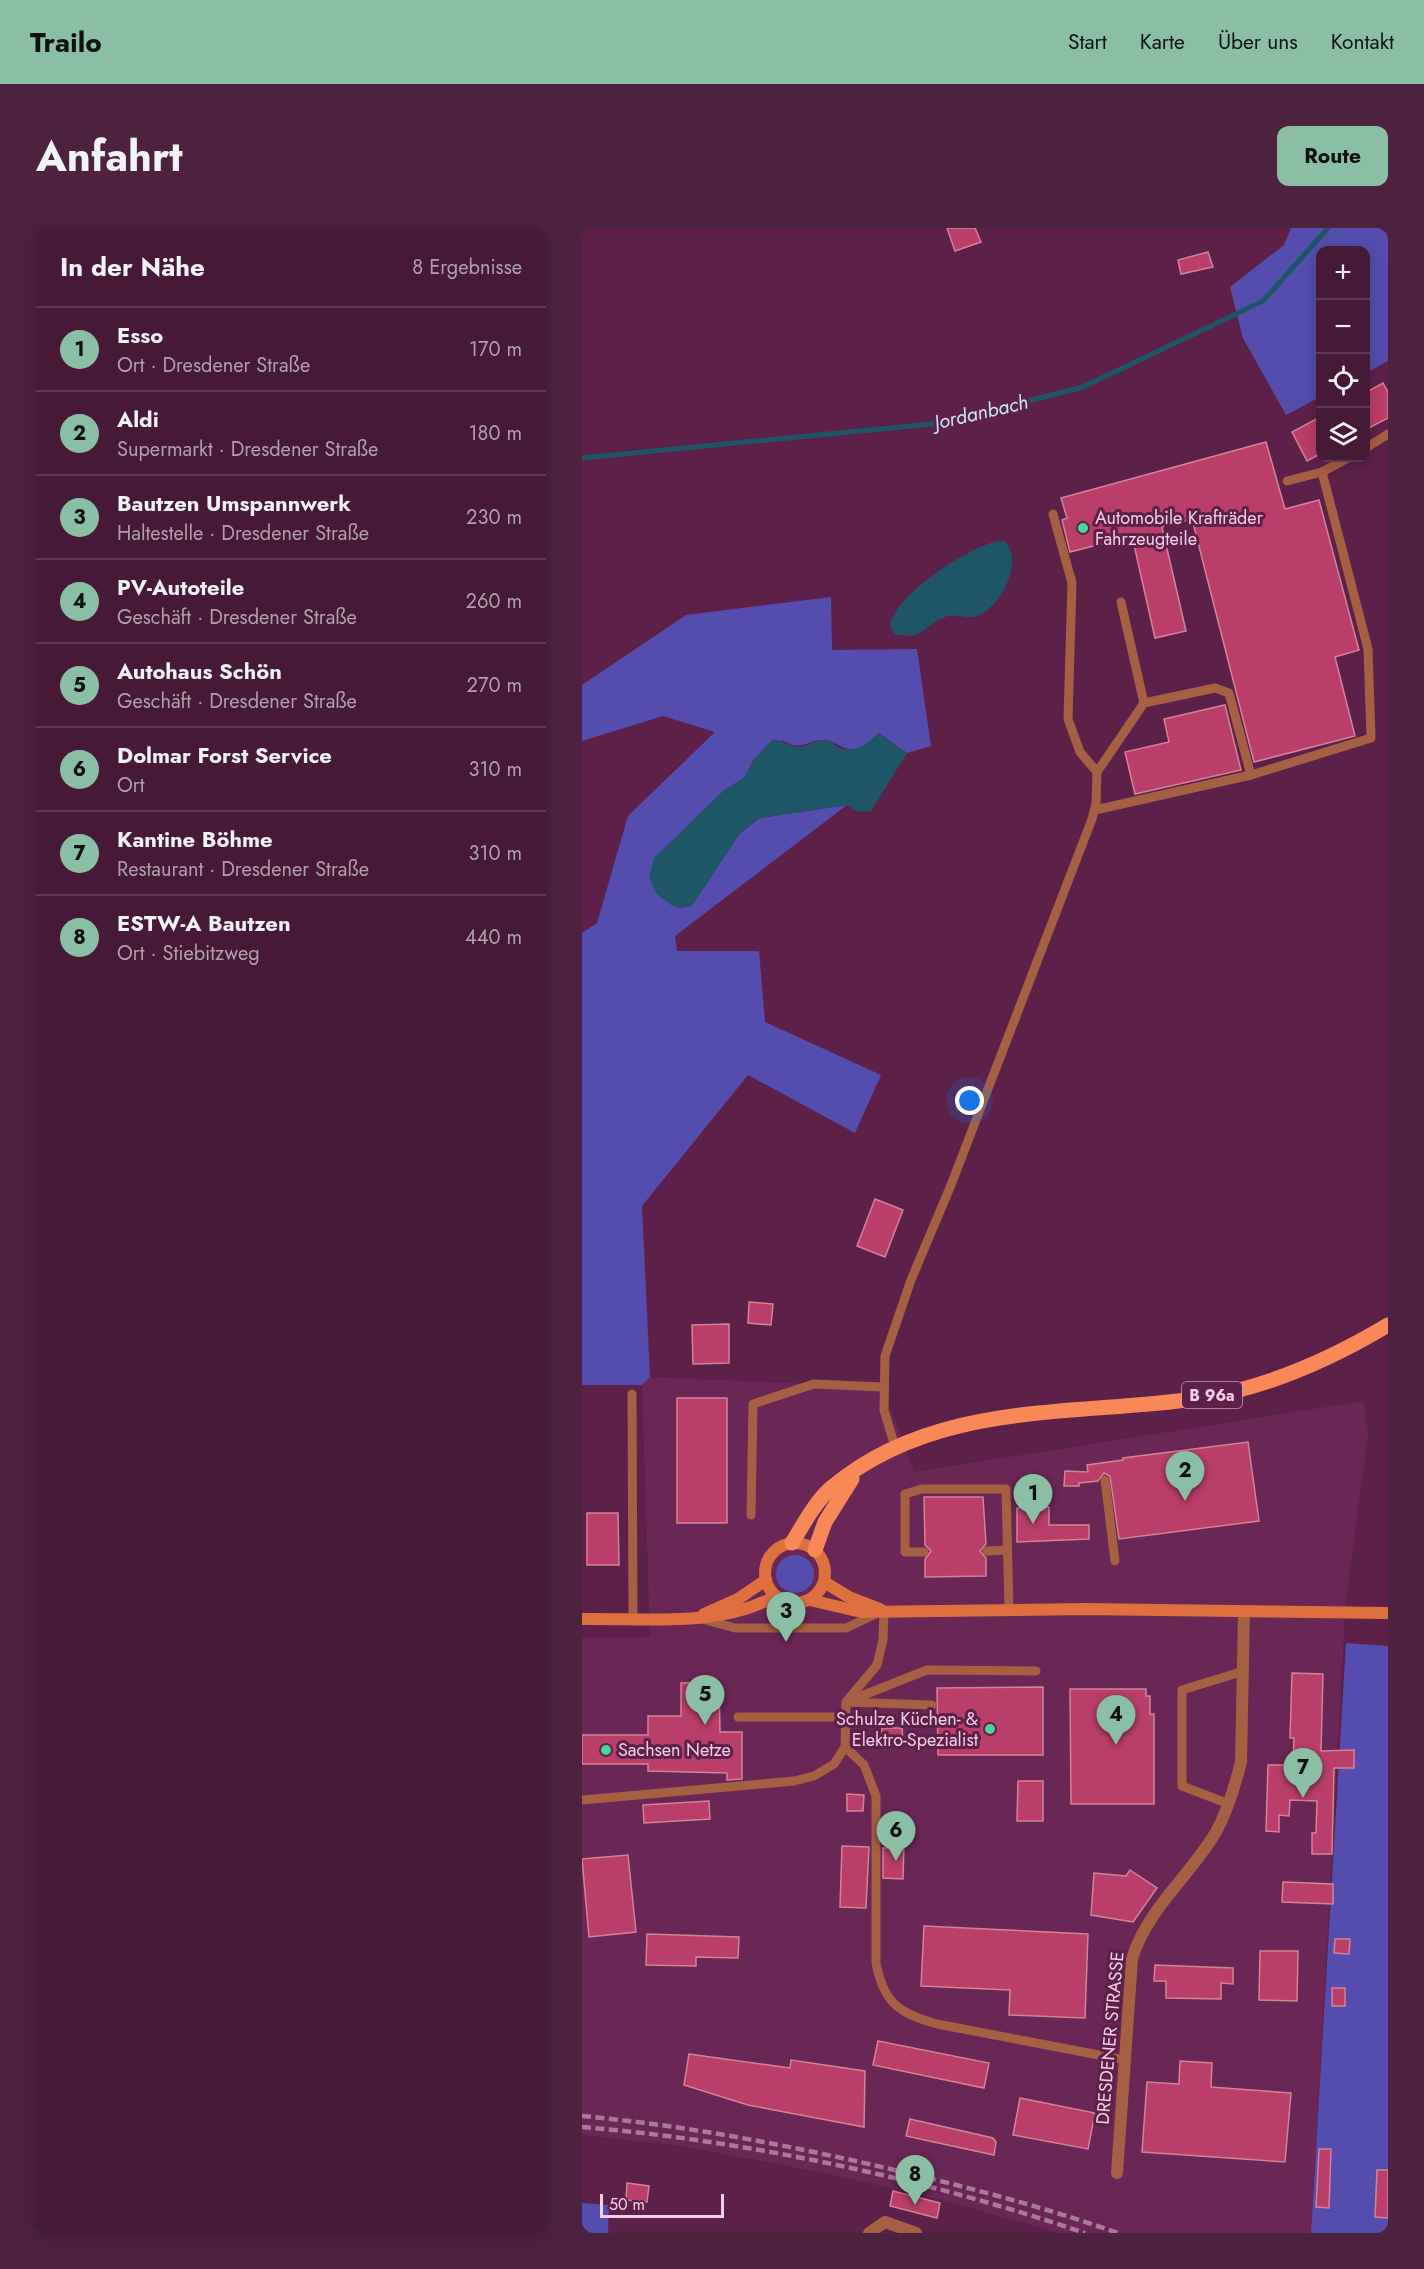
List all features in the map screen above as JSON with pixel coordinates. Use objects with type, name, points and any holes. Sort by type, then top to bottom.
[{"type":"main road","name":"B 96a","points":[[792,1543],[830,1489],[895,1447],[951,1426],[1022,1413],[1196,1399],[1245,1389],[1328,1359],[1388,1324]]},
{"type":"main road","name":"B 96a","points":[[815,1551],[825,1522],[857,1471]]},
{"type":"main road","points":[[810,1600],[819,1592],[824,1582],[824,1566],[815,1551],[805,1545],[792,1543],[781,1547],[772,1554],[766,1567],[766,1580],[776,1596],[793,1604],[810,1600],[848,1610],[1388,1613]]},
{"type":"main road","points":[[696,1617],[738,1599],[766,1580]]},
{"type":"main road","points":[[824,1582],[849,1597],[884,1610]]},
{"type":"main road","points":[[582,1619],[725,1616],[756,1607],[776,1596]]},
{"type":"street","name":"DRESDENER STRASSE","points":[[1117,2173],[1132,1959],[1138,1940],[1216,1832],[1229,1804],[1241,1762],[1244,1612]]},
{"type":"street","points":[[869,2233],[885,2222],[916,2233]]},
{"type":"lane","points":[[1370,445],[1388,434]]},
{"type":"lane","points":[[1287,481],[1322,472],[1341,462]]},
{"type":"lane","points":[[1095,810],[1251,775],[1371,738],[1368,649],[1322,472]]},
{"type":"lane","points":[[1053,514],[1072,583],[1068,719],[1080,752],[1097,772]]},
{"type":"lane","points":[[1121,602],[1144,703]]},
{"type":"lane","points":[[895,1447],[884,1410],[885,1356],[911,1280],[951,1185],[1095,810],[1097,772],[1144,703],[1215,688],[1229,693],[1251,775]]},
{"type":"lane","points":[[751,1515],[753,1404],[814,1384],[883,1387]]},
{"type":"lane","points":[[632,1394],[633,1618]]},
{"type":"lane","points":[[1105,1480],[1115,1561]]},
{"type":"lane","points":[[924,1552],[905,1552],[905,1494],[922,1489],[1006,1489],[1009,1610]]},
{"type":"lane","points":[[987,1551],[1007,1550]]},
{"type":"lane","points":[[582,1800],[794,1781],[814,1776],[834,1764],[845,1748],[846,1702],[877,1665],[883,1640],[884,1610],[846,1628],[735,1628],[696,1617]]},
{"type":"lane","points":[[846,1702],[927,1670],[1036,1671]]},
{"type":"lane","points":[[1229,1804],[1182,1786],[1182,1690],[1244,1671]]},
{"type":"lane","points":[[846,1702],[932,1705]]},
{"type":"lane","points":[[738,1717],[846,1717]]},
{"type":"lane","points":[[845,1748],[864,1765],[876,1796],[876,1963],[880,1983],[891,2002],[910,2016],[937,2024],[1125,2060]]},
{"type":"shaded area","points":[[1291,228],[1388,228],[1388,361],[1370,371],[1370,246],[1316,246],[1316,399],[1286,415],[1243,338],[1230,287],[1284,245]]},
{"type":"shaded area","points":[[831,597],[832,650],[917,649],[931,746],[907,753],[879,733],[863,747],[856,749],[848,749],[823,740],[796,745],[782,740],[753,760],[745,777],[722,792],[680,908],[691,906],[740,833],[760,818],[847,805],[675,936],[677,951],[759,951],[765,1022],[881,1075],[855,1133],[748,1075],[642,1206],[650,1377],[642,1385],[582,1385],[582,933],[597,923],[628,816],[715,732],[663,716],[582,741],[582,685],[686,615]]},
{"type":"shaded area","points":[[650,1377],[883,1387],[914,1472],[1364,1401],[1368,1436],[1346,1600],[1311,2233],[1059,2233],[942,2200],[834,2175],[682,2146],[582,2135],[582,1638],[650,1637],[642,1385]]},
{"type":"shaded area","points":[[795,1555],[809,1560],[814,1574],[809,1588],[795,1593],[781,1588],[776,1574],[781,1560]]},
{"type":"shaded area","points":[[1346,1643],[1388,1646],[1388,2233],[1311,2233]]},
{"type":"shaded area","points":[[582,2203],[609,2205],[608,2233],[582,2233]]},
{"type":"water","points":[[1004,541],[1010,550],[1012,560],[1011,572],[1006,584],[992,606],[973,617],[952,615],[945,617],[918,634],[904,636],[895,634],[890,627],[894,614],[918,588],[951,563],[984,545]]},
{"type":"water","points":[[879,733],[907,753],[871,811],[859,812],[847,805],[760,818],[740,833],[692,906],[680,908],[671,905],[656,893],[649,877],[654,858],[722,792],[745,777],[753,760],[773,739],[799,747],[826,740],[838,747],[850,750],[860,747]]},
{"type":"building","points":[[947,228],[975,228],[981,242],[955,251]]},
{"type":"building","points":[[1208,252],[1213,267],[1181,274],[1178,260]]},
{"type":"building","points":[[1383,383],[1388,392],[1388,418],[1370,427],[1370,408],[1370,390]]},
{"type":"building","points":[[1316,419],[1316,456],[1307,461],[1292,432]]},
{"type":"building","points":[[1266,442],[1285,509],[1319,500],[1359,650],[1335,657],[1355,736],[1254,762],[1192,519],[1162,527],[1186,631],[1155,638],[1132,536],[1070,552],[1062,520],[1067,518],[1061,498]]},
{"type":"building","points":[[1225,705],[1241,770],[1135,794],[1125,752],[1169,742],[1164,719]]},
{"type":"building","points":[[875,1199],[903,1210],[885,1257],[857,1246]]},
{"type":"building","points":[[749,1302],[773,1304],[771,1325],[748,1323]]},
{"type":"building","points":[[729,1324],[729,1363],[693,1364],[692,1325]]},
{"type":"building","points":[[677,1398],[727,1398],[727,1523],[677,1523]]},
{"type":"building","points":[[1248,1442],[1259,1521],[1119,1539],[1110,1476],[1104,1473],[1098,1481],[1079,1483],[1079,1486],[1064,1486],[1065,1471],[1088,1472],[1087,1465],[1123,1460],[1123,1458]]},
{"type":"building","points":[[924,1497],[983,1497],[986,1544],[980,1551],[986,1558],[986,1576],[925,1577],[925,1559],[931,1551],[925,1545]]},
{"type":"building","points":[[1049,1507],[1049,1525],[1089,1525],[1089,1539],[1017,1542],[1017,1508]]},
{"type":"building","points":[[587,1513],[618,1513],[619,1565],[587,1565]]},
{"type":"building","points":[[1292,1673],[1323,1674],[1321,1751],[1354,1750],[1354,1768],[1334,1768],[1332,1854],[1312,1854],[1312,1833],[1316,1833],[1317,1801],[1290,1800],[1289,1816],[1279,1815],[1279,1832],[1266,1831],[1268,1765],[1293,1765],[1294,1738],[1290,1738]]},
{"type":"building","points":[[719,1682],[720,1732],[742,1732],[742,1779],[727,1780],[727,1773],[648,1771],[648,1764],[582,1764],[582,1735],[648,1735],[648,1716],[681,1716],[681,1683]]},
{"type":"building","name":"Schulze Küchen- & Elektro-Spezialist","points":[[1043,1687],[1043,1755],[938,1755],[937,1688]]},
{"type":"building","points":[[1070,1689],[1146,1689],[1146,1696],[1150,1696],[1150,1714],[1154,1714],[1154,1804],[1071,1804]]},
{"type":"building","points":[[882,1728],[902,1728],[903,1745],[882,1745]]},
{"type":"building","points":[[1018,1781],[1043,1781],[1043,1821],[1017,1821]]},
{"type":"building","points":[[847,1794],[864,1795],[863,1811],[847,1811]]},
{"type":"building","points":[[709,1801],[710,1819],[644,1823],[643,1805]]},
{"type":"building","points":[[888,1843],[904,1843],[903,1879],[883,1878],[883,1848],[888,1848]]},
{"type":"building","points":[[842,1846],[869,1847],[866,1908],[840,1907]]},
{"type":"building","points":[[628,1855],[636,1932],[589,1937],[582,1859]]},
{"type":"building","points":[[1130,1870],[1157,1888],[1133,1922],[1091,1915],[1094,1873],[1126,1876]]},
{"type":"building","points":[[1283,1882],[1333,1884],[1333,1904],[1282,1902]]},
{"type":"building","points":[[924,1926],[1088,1934],[1085,2018],[1009,2015],[1010,1990],[921,1986]]},
{"type":"building","points":[[647,1934],[739,1937],[738,1958],[696,1957],[696,1966],[646,1965]]},
{"type":"building","points":[[1335,1939],[1350,1939],[1349,1954],[1334,1953]]},
{"type":"building","points":[[1260,1951],[1298,1951],[1297,2001],[1259,2000]]},
{"type":"building","points":[[1155,1965],[1233,1968],[1233,1984],[1221,1983],[1221,1999],[1166,1998],[1166,1981],[1154,1981]]},
{"type":"building","points":[[1332,1988],[1345,1988],[1345,2006],[1332,2006]]},
{"type":"building","points":[[878,2041],[989,2063],[984,2088],[873,2065]]},
{"type":"building","points":[[689,2054],[790,2068],[791,2060],[865,2071],[864,2127],[748,2105],[684,2085]]},
{"type":"building","points":[[1180,2061],[1212,2063],[1211,2087],[1291,2093],[1285,2162],[1142,2152],[1147,2082],[1179,2084]]},
{"type":"building","points":[[1020,2098],[1095,2113],[1088,2149],[1013,2135]]},
{"type":"building","points":[[910,2119],[993,2138],[996,2142],[994,2155],[906,2136]]},
{"type":"building","points":[[1319,2149],[1331,2149],[1329,2208],[1316,2207]]},
{"type":"building","points":[[1377,2170],[1388,2170],[1388,2218],[1375,2217]]},
{"type":"building","points":[[627,2183],[649,2186],[647,2202],[626,2200]]},
{"type":"building","points":[[893,2191],[940,2203],[937,2218],[890,2206]]},
{"type":"waterway","name":"Jordanbach","points":[[582,458],[942,423],[1083,387],[1263,301],[1328,228]]},
{"type":"railway","points":[[582,2116],[692,2130],[837,2157],[997,2196],[1118,2233]]},
{"type":"railway","points":[[582,2127],[709,2142],[837,2165],[963,2196],[1085,2233]]},
{"type":"place","name":"Automobile Krafträder Fahrzeugteile","points":[[1083,528]]},
{"type":"place","name":"Aldi","points":[[1185,1501]]},
{"type":"place","name":"Esso","points":[[1033,1524]]},
{"type":"place","name":"Bautzen Umspannwerk","points":[[786,1642]]},
{"type":"place","name":"Autohaus Schön","points":[[705,1725]]},
{"type":"place","name":"Schulze Küchen- & Elektro-Spezialist","points":[[990,1729]]},
{"type":"place","name":"PV-Autoteile","points":[[1116,1745]]},
{"type":"place","name":"Sachsen Netze","points":[[606,1750]]},
{"type":"place","name":"Kantine Böhme","points":[[1303,1798]]},
{"type":"place","name":"Dolmar Forst Service","points":[[896,1861]]},
{"type":"place","name":"ESTW-A Bautzen","points":[[915,2205]]}]
